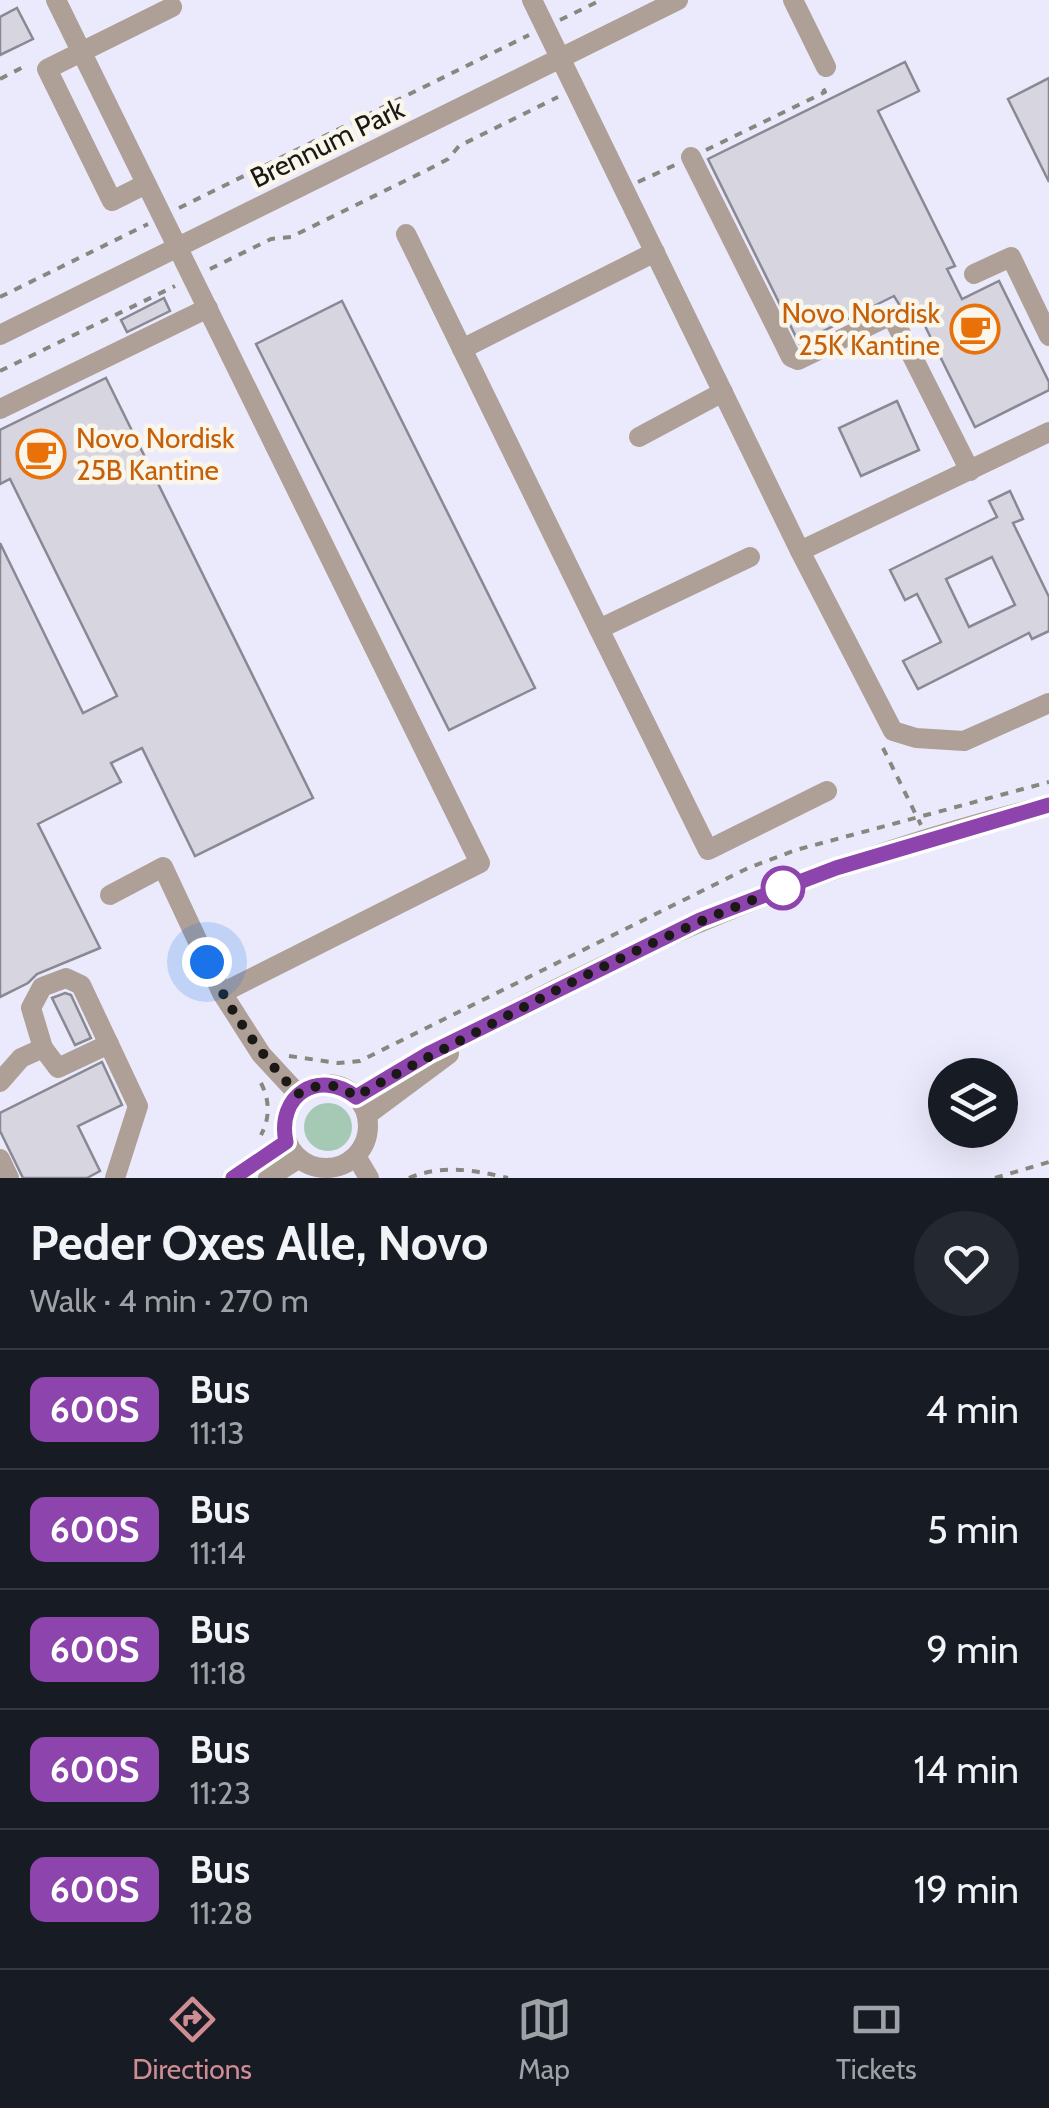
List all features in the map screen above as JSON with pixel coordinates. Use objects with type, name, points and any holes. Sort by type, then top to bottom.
[{"type":"street","points":[[56,0],[480,863],[222,993]]},
{"type":"street","points":[[532,0],[800,552],[893,731],[916,738],[964,740],[1049,703]]},
{"type":"street","name":"Brennum Park","points":[[0,335],[678,0]]},
{"type":"street","points":[[793,0],[826,67]]},
{"type":"street","points":[[146,184],[112,201],[47,70],[172,6]]},
{"type":"street","points":[[691,157],[791,357],[798,360],[887,317],[894,318],[970,470]]},
{"type":"street","points":[[406,234],[708,850],[827,791]]},
{"type":"street","points":[[462,349],[656,252]]},
{"type":"street","points":[[974,274],[1011,257],[1049,336]]},
{"type":"street","points":[[0,409],[208,308]]},
{"type":"street","points":[[638,437],[723,392]]},
{"type":"street","points":[[800,552],[1049,432]]},
{"type":"street","points":[[600,629],[750,556]]},
{"type":"street","points":[[362,1106],[475,1033],[700,920],[836,868],[1049,806]]},
{"type":"street","points":[[110,895],[164,867],[222,993],[260,1054],[298,1094]]},
{"type":"street","points":[[109,1044],[58,1068],[43,1048],[30,1008],[42,986],[66,978],[82,985],[138,1106],[116,1178]]},
{"type":"street","points":[[0,1082],[21,1058],[43,1048]]},
{"type":"street","points":[[348,1167],[364,1144],[368,1130],[362,1106],[334,1085],[321,1084],[298,1094],[285,1116],[292,1150],[325,1169],[348,1167],[369,1178]]},
{"type":"street","points":[[232,1178],[292,1150]]},
{"type":"street","points":[[268,1178],[292,1150]]},
{"type":"street","points":[[0,1159],[9,1178]]},
{"type":"path","points":[[0,296],[601,0]]},
{"type":"path","points":[[625,189],[825,92],[816,74],[826,67]]},
{"type":"path","points":[[0,371],[271,239],[291,237],[448,159],[459,146],[576,88]]},
{"type":"path","points":[[995,1178],[1049,1162]]},
{"type":"path","points":[[408,1178],[430,1170],[456,1168],[508,1178]]},
{"type":"shaded area","points":[[0,0],[1049,0],[1049,1178],[0,1178]]},
{"type":"green space","points":[[328,1103],[345,1110],[352,1127],[345,1144],[328,1151],[311,1144],[304,1127],[311,1110]]},
{"type":"building","points":[[17,8],[33,39],[0,55],[0,17]]},
{"type":"building","points":[[905,62],[919,91],[878,111],[955,266],[947,269],[962,299],[999,281],[1049,382],[1049,390],[975,427],[922,320],[912,325],[894,296],[799,343],[708,159]]},
{"type":"building","points":[[1049,78],[1049,182],[1008,99]]},
{"type":"building","points":[[164,298],[170,311],[127,332],[121,320]]},
{"type":"building","points":[[342,301],[535,688],[449,730],[256,344]]},
{"type":"building","points":[[106,378],[313,798],[195,856],[142,748],[111,763],[121,782],[38,824],[100,948],[37,974],[0,997],[0,543],[83,713],[117,696],[10,479],[0,484],[0,430]]},
{"type":"building","points":[[897,401],[919,450],[861,476],[839,428]]},
{"type":"building","points":[[1010,491],[1023,519],[1013,523],[1049,597],[1049,631],[1032,639],[1029,633],[918,689],[903,661],[941,642],[917,594],[905,600],[890,570],[997,517],[989,501]],"holes":[[[992,557],[1015,605],[969,627],[946,579]]]},
{"type":"building","points":[[71,995],[91,1038],[75,1045],[52,998]]},
{"type":"building","points":[[102,1062],[122,1105],[78,1126],[100,1171],[87,1178],[23,1178],[0,1131],[0,1113]]},
{"type":"bus line","name":"600S","points":[[233,1178],[286,1142],[285,1116],[290,1104],[309,1088],[334,1085],[356,1097],[428,1054],[700,920],[836,868],[1049,805]]},
{"type":"place","name":"Novo Nordisk 25K Kantine","points":[[975,329]]},
{"type":"place","name":"Novo Nordisk 25B Kantine","points":[[41,454]]},
{"type":"route","points":[[207,962],[260,1054],[298,1094],[321,1084],[346,1089],[356,1097],[428,1054],[588,973],[700,920],[789,886],[783,888]]}]
